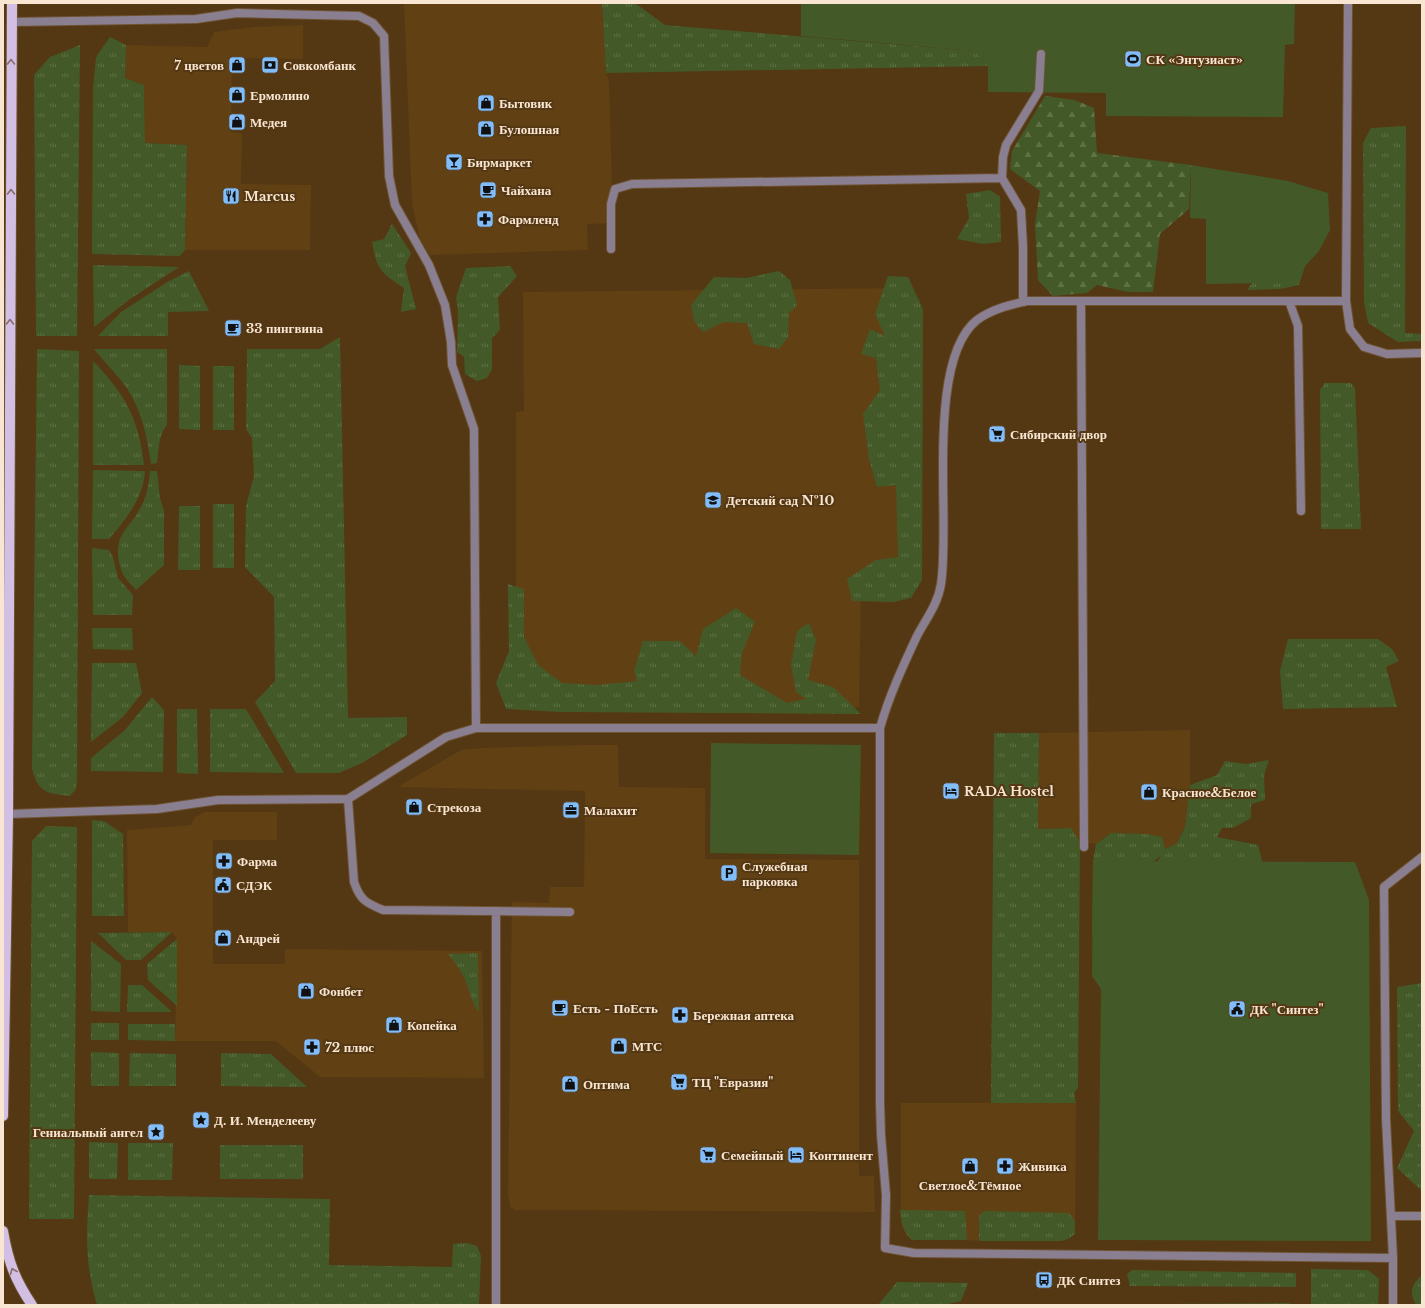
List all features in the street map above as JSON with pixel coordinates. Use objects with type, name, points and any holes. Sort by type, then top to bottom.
[{"type":"main road","points":[[3,1116],[5,873],[8,814],[12,3]]},
{"type":"main road","points":[[3,672],[8,661]]},
{"type":"main road","points":[[3,1231],[10,1264],[16,1279],[32,1305]]},
{"type":"street","points":[[1348,3],[1346,301],[1350,330],[1364,347],[1387,354],[1422,353]]},
{"type":"street","points":[[12,22],[196,19],[236,13],[359,16],[373,23],[384,36],[390,183],[395,205],[429,265],[445,305],[451,342],[452,365],[474,429],[476,728]]},
{"type":"street","points":[[1023,302],[1021,210],[1002,178],[1006,145],[1039,91],[1041,54]]},
{"type":"street","points":[[612,250],[611,204],[615,189],[632,184],[1002,178]]},
{"type":"street","points":[[1081,301],[1084,847]]},
{"type":"street","points":[[1288,301],[1298,326],[1301,511]]},
{"type":"street","points":[[1346,301],[1023,302],[1004,306],[977,321],[962,340],[948,378],[944,420],[943,555],[941,585],[936,605],[918,635],[888,700],[880,728],[880,1103],[886,1195],[886,1248],[914,1253],[1393,1258]]},
{"type":"street","points":[[8,814],[157,809],[218,800],[348,799],[446,737],[476,728],[880,728]]},
{"type":"street","points":[[348,799],[354,882],[359,895],[369,904],[383,910],[570,912]]},
{"type":"street","points":[[1393,1305],[1393,1258],[1386,1119],[1384,886],[1422,858]]},
{"type":"street","points":[[496,911],[496,1305]]},
{"type":"street","points":[[1391,1216],[1422,1216]]},
{"type":"shaded area","points":[[404,3],[602,3],[606,73],[609,80],[613,223],[587,224],[588,250],[430,255],[420,239],[412,204]]},
{"type":"shaded area","points":[[303,25],[303,59],[232,58],[231,132],[242,133],[241,184],[311,185],[310,250],[185,250],[187,145],[145,143],[144,85],[125,78],[126,45],[207,47],[214,32],[254,27]]},
{"type":"shaded area","name":"Детский сад №10","points":[[909,288],[910,588],[861,589],[859,707],[516,705],[516,412],[524,411],[523,292]]},
{"type":"shaded area","points":[[1190,730],[1190,785],[1185,827],[1177,843],[1165,849],[1146,834],[1111,833],[1096,844],[1080,842],[1071,828],[1038,829],[1039,733]]},
{"type":"shaded area","points":[[618,745],[619,787],[705,788],[705,859],[859,860],[859,1176],[874,1176],[875,1212],[515,1210],[510,1207],[508,1192],[512,902],[549,903],[550,887],[584,887],[585,791],[398,787],[461,750]]},
{"type":"shaded area","points":[[205,812],[277,812],[277,840],[213,840],[213,964],[285,964],[285,949],[482,951],[484,1078],[320,1077],[276,1041],[175,1041],[177,939],[172,932],[128,932],[127,830],[191,825],[195,817]]},
{"type":"shaded area","points":[[901,1103],[1076,1103],[1075,1234],[1068,1239],[1061,1241],[912,1240],[906,1235],[901,1223]]},
{"type":"green space","points":[[602,3],[635,3],[665,25],[975,51],[988,66],[606,73]]},
{"type":"green space","name":"СК «Энтузиаст»","points":[[801,3],[1295,3],[1294,44],[1285,45],[1283,117],[1106,116],[1106,93],[988,92],[988,66],[975,51],[801,36]]},
{"type":"green space","points":[[110,37],[126,45],[125,78],[144,85],[145,143],[187,145],[185,250],[180,256],[92,254],[93,89],[96,57]]},
{"type":"green space","points":[[80,45],[77,336],[36,336],[34,75],[50,57]]},
{"type":"green space","points":[[1045,96],[1075,100],[1094,108],[1097,153],[1191,165],[1189,209],[1160,234],[1153,292],[1128,292],[1097,285],[1087,293],[1053,296],[1038,280],[1035,224],[1040,191],[1010,169],[1012,151]]},
{"type":"green space","points":[[1406,126],[1405,333],[1422,334],[1422,341],[1398,342],[1368,323],[1364,302],[1363,143],[1371,128]]},
{"type":"green space","points":[[1191,165],[1288,181],[1328,193],[1330,230],[1319,251],[1298,274],[1273,283],[1206,284],[1206,219],[1190,218]]},
{"type":"green space","points":[[990,190],[1000,197],[1001,242],[983,244],[957,239],[969,218],[966,194]]},
{"type":"green space","points":[[392,224],[411,253],[405,266],[416,309],[401,312],[404,288],[381,270],[376,259],[372,242],[384,239]]},
{"type":"green space","points":[[1309,253],[1299,285],[1280,289],[1247,290],[1271,257]]},
{"type":"green space","points":[[93,265],[179,267],[130,299],[94,327]]},
{"type":"green space","points":[[510,266],[517,276],[498,297],[500,330],[492,338],[492,369],[487,378],[477,381],[465,374],[464,357],[457,352],[458,312],[456,297],[466,268]]},
{"type":"green space","points":[[189,271],[209,311],[168,312],[168,336],[98,336],[121,312],[169,281]]},
{"type":"green space","points":[[779,271],[790,280],[797,305],[789,313],[788,337],[779,349],[754,344],[747,323],[724,322],[703,332],[694,321],[691,305],[714,277],[746,278]]},
{"type":"green space","points":[[888,276],[908,277],[923,309],[922,580],[911,598],[893,602],[852,601],[847,579],[876,560],[898,557],[896,485],[877,487],[869,459],[863,414],[880,390],[876,358],[861,354],[870,329],[885,336],[875,314]]},
{"type":"green space","points":[[340,337],[348,718],[407,717],[407,735],[362,763],[339,773],[296,773],[255,702],[275,681],[274,597],[245,567],[246,506],[254,476],[252,438],[246,429],[247,349],[320,349]]},
{"type":"green space","points":[[37,349],[79,351],[77,779],[76,789],[70,796],[55,794],[44,790],[37,782],[32,768]]},
{"type":"green space","points":[[94,349],[167,349],[167,425],[160,438],[157,463],[151,464],[143,424],[132,396]]},
{"type":"green space","points":[[93,361],[114,385],[129,408],[142,449],[144,465],[93,465]]},
{"type":"green space","points":[[179,365],[200,366],[200,430],[179,429]]},
{"type":"green space","points":[[213,366],[234,366],[234,430],[213,430]]},
{"type":"green space","points":[[1325,383],[1351,383],[1355,388],[1361,529],[1321,529],[1320,390]]},
{"type":"green space","points":[[93,470],[145,471],[141,491],[133,508],[109,539],[92,539]]},
{"type":"green space","points":[[150,471],[157,471],[160,498],[164,511],[164,565],[136,590],[125,578],[122,572],[118,550],[120,539],[143,503],[148,487]]},
{"type":"green space","points":[[213,504],[234,504],[234,568],[213,568]]},
{"type":"green space","points":[[179,506],[200,506],[200,570],[178,570]]},
{"type":"green space","points":[[92,548],[109,550],[113,557],[118,578],[133,595],[132,615],[93,615]]},
{"type":"green space","points":[[508,584],[524,589],[524,637],[538,665],[562,683],[597,685],[637,681],[634,671],[643,641],[680,641],[696,656],[703,629],[736,608],[755,622],[742,653],[740,675],[787,703],[806,699],[796,692],[791,665],[797,631],[809,623],[816,640],[808,680],[833,687],[861,714],[560,712],[506,709],[496,683],[509,651]]},
{"type":"green space","points":[[92,628],[132,628],[133,650],[93,649]]},
{"type":"green space","points":[[1288,639],[1378,639],[1392,649],[1399,661],[1386,667],[1397,707],[1283,709],[1280,671]]},
{"type":"green space","points":[[92,663],[136,663],[142,693],[123,717],[91,742]]},
{"type":"green space","points":[[152,697],[164,710],[163,772],[91,771],[91,758],[125,730]]},
{"type":"green space","points":[[177,709],[197,709],[198,774],[177,773]]},
{"type":"green space","points":[[210,709],[246,709],[284,773],[210,772]]},
{"type":"green space","points":[[994,733],[1039,733],[1038,829],[1071,828],[1080,842],[1078,1088],[1074,1093],[1076,1103],[991,1103]]},
{"type":"green space","points":[[711,743],[861,745],[859,855],[710,853]]},
{"type":"green space","points":[[1269,760],[1264,775],[1265,800],[1251,804],[1251,818],[1233,828],[1222,828],[1217,837],[1258,845],[1263,865],[1154,867],[1161,856],[1144,868],[1092,936],[1093,861],[1096,844],[1111,833],[1146,834],[1162,837],[1165,849],[1177,843],[1185,827],[1190,785],[1217,775],[1225,761],[1246,764]]},
{"type":"green space","points":[[92,820],[104,821],[123,834],[124,916],[92,916]]},
{"type":"green space","points":[[46,826],[77,827],[74,1219],[29,1219],[32,841]]},
{"type":"green space","points":[[1093,861],[1355,862],[1369,900],[1371,1241],[1098,1240],[1101,989],[1092,976]]},
{"type":"green space","points":[[172,932],[141,960],[126,960],[98,933]]},
{"type":"green space","points":[[177,939],[177,1006],[148,980],[147,964]]},
{"type":"green space","points":[[91,941],[121,964],[120,1012],[91,1011]]},
{"type":"green space","points":[[478,953],[479,1012],[474,1005],[466,982],[457,965],[448,954]]},
{"type":"green space","points":[[1422,983],[1422,1191],[1397,1168],[1414,1131],[1398,1111],[1397,987]]},
{"type":"green space","points":[[128,985],[142,985],[172,1012],[127,1012]]},
{"type":"green space","points":[[91,1023],[119,1023],[119,1040],[91,1040]]},
{"type":"green space","points":[[128,1024],[175,1024],[175,1041],[128,1040]]},
{"type":"green space","points":[[91,1052],[119,1053],[119,1086],[91,1086]]},
{"type":"green space","points":[[130,1053],[176,1054],[176,1086],[129,1086]]},
{"type":"green space","points":[[221,1053],[271,1054],[307,1087],[221,1086]]},
{"type":"green space","points":[[89,1142],[118,1143],[117,1179],[89,1179]]},
{"type":"green space","points":[[128,1143],[173,1143],[172,1180],[128,1180]]},
{"type":"green space","points":[[220,1145],[303,1145],[303,1179],[220,1179]]},
{"type":"green space","points":[[89,1195],[330,1199],[329,1265],[452,1267],[453,1244],[467,1243],[477,1246],[481,1256],[479,1305],[97,1305],[90,1276],[87,1250]]},
{"type":"green space","points":[[900,1210],[965,1211],[967,1240],[912,1240],[906,1234],[901,1219]]},
{"type":"green space","points":[[984,1211],[1069,1213],[1075,1221],[1075,1234],[1068,1239],[1061,1241],[979,1241],[979,1216]]},
{"type":"green space","points":[[1311,1269],[1368,1270],[1379,1279],[1378,1305],[1311,1305]]},
{"type":"green space","points":[[1132,1270],[1296,1273],[1296,1287],[1130,1286],[1127,1274]]},
{"type":"green space","points":[[1422,1275],[1422,1305],[1416,1305],[1412,1296],[1412,1289],[1415,1282]]},
{"type":"green space","points":[[897,1282],[968,1283],[961,1301],[944,1305],[878,1305]]},
{"type":"green space","points":[[1288,1303],[1295,1305],[1161,1304]]},
{"type":"place","name":"СК «Энтузиаст»","points":[[1133,59]]},
{"type":"place","name":"7 цветов","points":[[237,65]]},
{"type":"place","name":"Совкомбанк","points":[[270,65]]},
{"type":"place","name":"Ермолино","points":[[237,95]]},
{"type":"place","name":"Бытовик","points":[[486,103]]},
{"type":"place","name":"Медея","points":[[237,122]]},
{"type":"place","name":"Булошная","points":[[486,129]]},
{"type":"place","name":"Бирмаркет","points":[[454,162]]},
{"type":"place","name":"Чайхана","points":[[488,190]]},
{"type":"place","name":"Marcus","points":[[231,196]]},
{"type":"place","name":"Фармленд","points":[[485,219]]},
{"type":"place","name":"33 пингвина","points":[[233,328]]},
{"type":"place","name":"Сибирский двор","points":[[997,434]]},
{"type":"place","name":"Детский сад №10","points":[[713,500]]},
{"type":"place","name":"RADA Hostel","points":[[951,791]]},
{"type":"place","name":"Красное&Белое","points":[[1149,792]]},
{"type":"place","name":"Стрекоза","points":[[414,807]]},
{"type":"place","name":"Малахит","points":[[571,810]]},
{"type":"place","name":"Фарма","points":[[224,861]]},
{"type":"place","name":"Служебная парковка","points":[[729,873]]},
{"type":"place","name":"СДЭК","points":[[223,885]]},
{"type":"place","name":"Андрей","points":[[223,938]]},
{"type":"place","name":"Фонбет","points":[[306,991]]},
{"type":"place","name":"Есть - ПоЕсть","points":[[560,1008]]},
{"type":"place","name":"ДК \"Синтез\"","points":[[1237,1009]]},
{"type":"place","name":"Бережная аптека","points":[[680,1015]]},
{"type":"place","name":"Копейка","points":[[394,1025]]},
{"type":"place","name":"МТС","points":[[619,1046]]},
{"type":"place","name":"72 плюс","points":[[312,1047]]},
{"type":"place","name":"ТЦ \"Евразия\"","points":[[679,1082]]},
{"type":"place","name":"Оптима","points":[[570,1084]]},
{"type":"place","name":"Д. И. Менделееву","points":[[201,1120]]},
{"type":"place","name":"Гениальный ангел","points":[[156,1132]]},
{"type":"place","name":"Семейный","points":[[708,1155]]},
{"type":"place","name":"Континент","points":[[796,1155]]},
{"type":"place","name":"Светлое&Тёмное","points":[[970,1166]]},
{"type":"place","name":"Живика","points":[[1005,1166]]},
{"type":"place","name":"ДК Синтез","points":[[1044,1280]]}]
